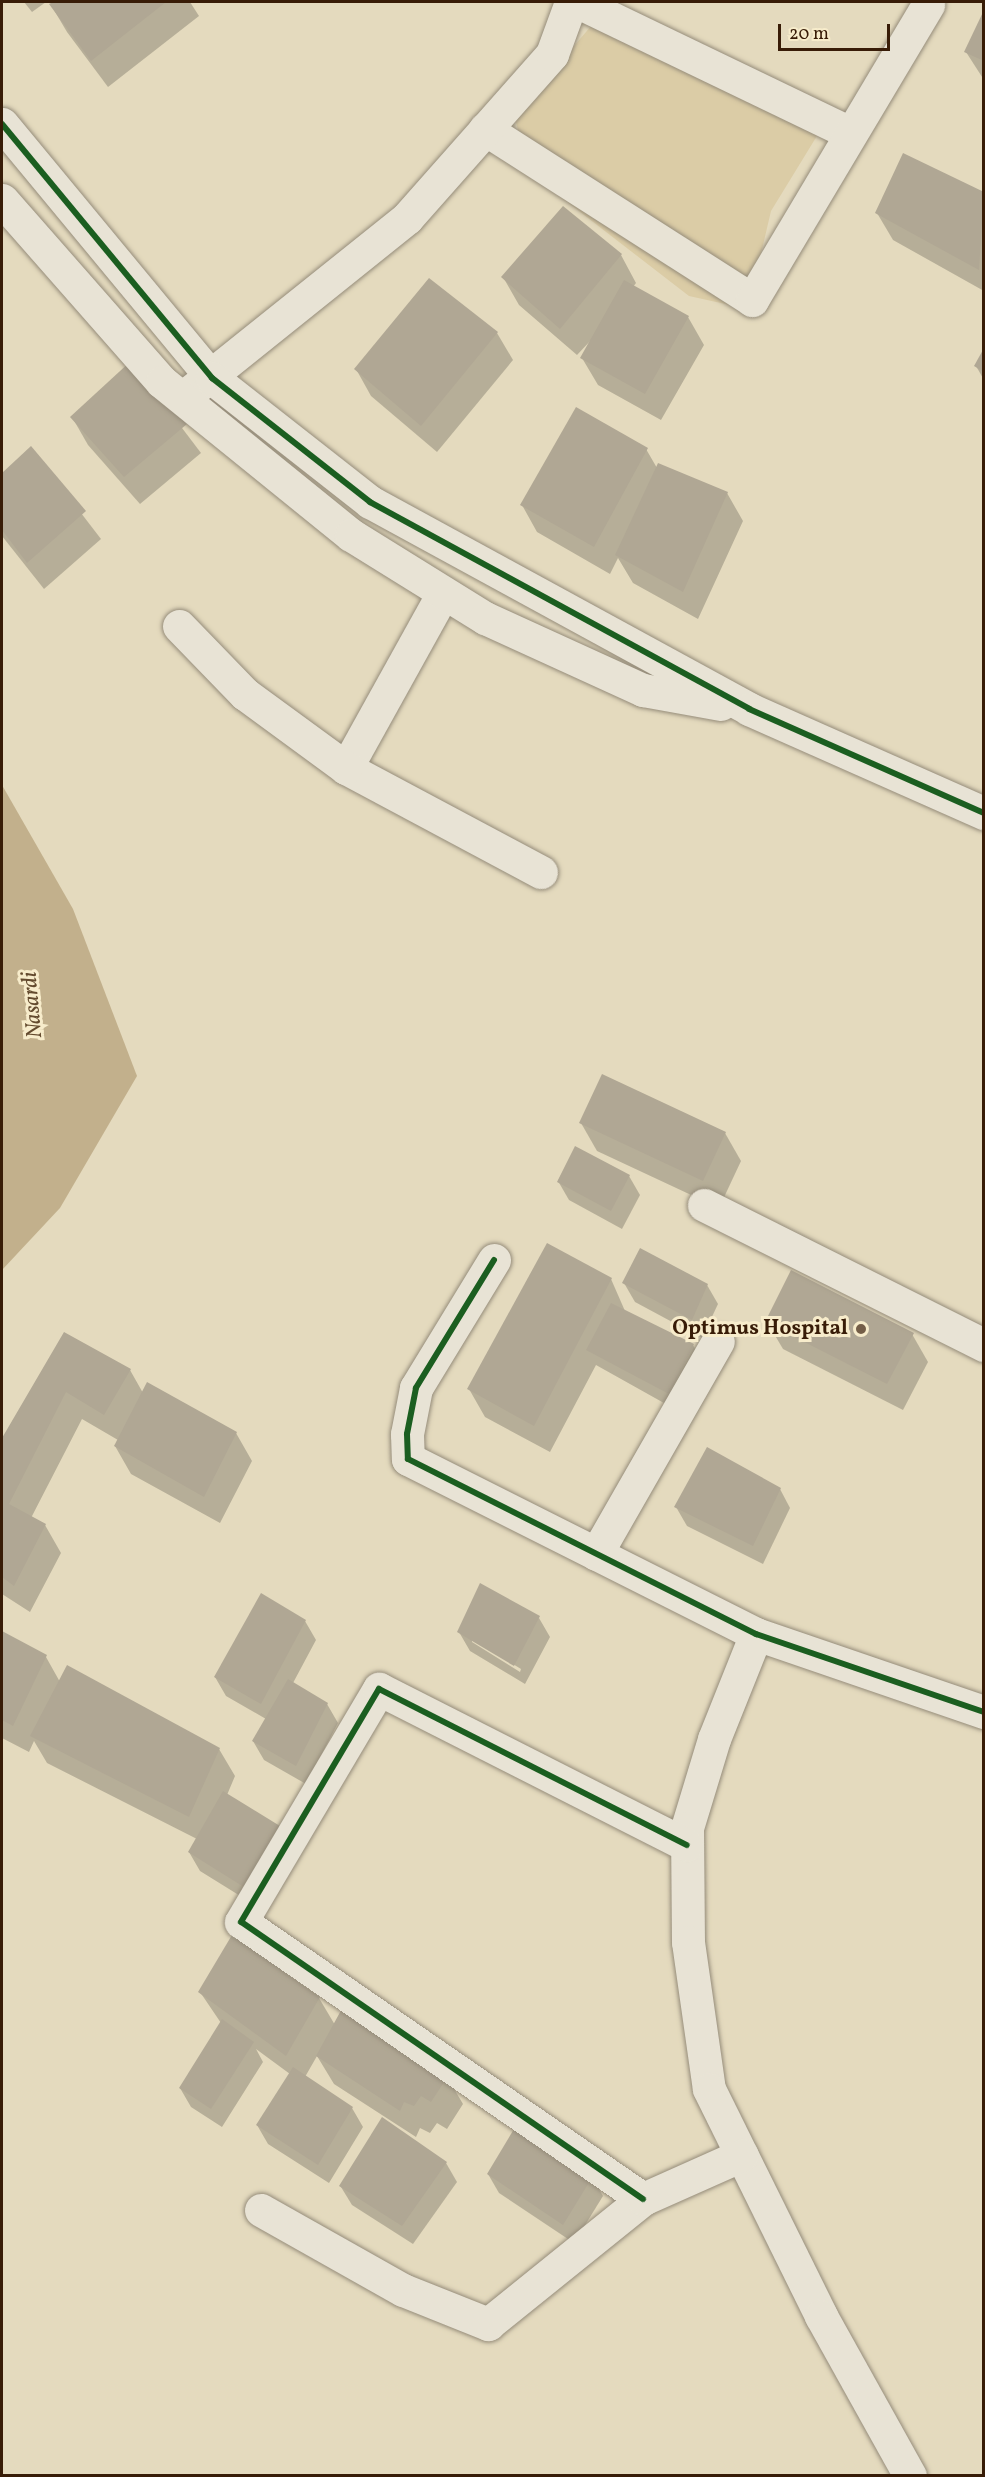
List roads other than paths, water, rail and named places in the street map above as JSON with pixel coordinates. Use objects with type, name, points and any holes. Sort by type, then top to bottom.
[{"type":"street","points":[[180,398],[212,378],[407,218],[552,54],[571,2]]},
{"type":"street","points":[[578,2],[850,132]]},
{"type":"street","points":[[485,129],[752,300],[850,132],[928,5]]},
{"type":"street","points":[[2,124],[212,378],[369,502],[749,709],[984,813]]},
{"type":"street","points":[[2,200],[180,398],[351,535],[442,595],[643,690],[749,709]]},
{"type":"street","points":[[346,768],[442,595]]},
{"type":"street","points":[[179,626],[245,694],[346,768],[541,872]]},
{"type":"street","points":[[704,1205],[984,1345]]},
{"type":"street","points":[[494,1260],[416,1388],[406,1434],[408,1459],[756,1634],[984,1712]]},
{"type":"street","points":[[596,1554],[718,1341]]},
{"type":"street","points":[[756,1634],[714,1739],[687,1828],[688,1942],[709,2088],[821,2316],[910,2475]]},
{"type":"street","points":[[643,2199],[241,1922],[379,1689],[687,1845]]},
{"type":"street","points":[[261,2210],[403,2290],[488,2324],[643,2199],[742,2155]]},
{"type":"water","name":"Nasardi","points":[[2,785],[73,909],[137,1076],[60,1208],[2,1270]]},
{"type":"place","name":"Optimus Hospital","points":[[861,1329]]}]
